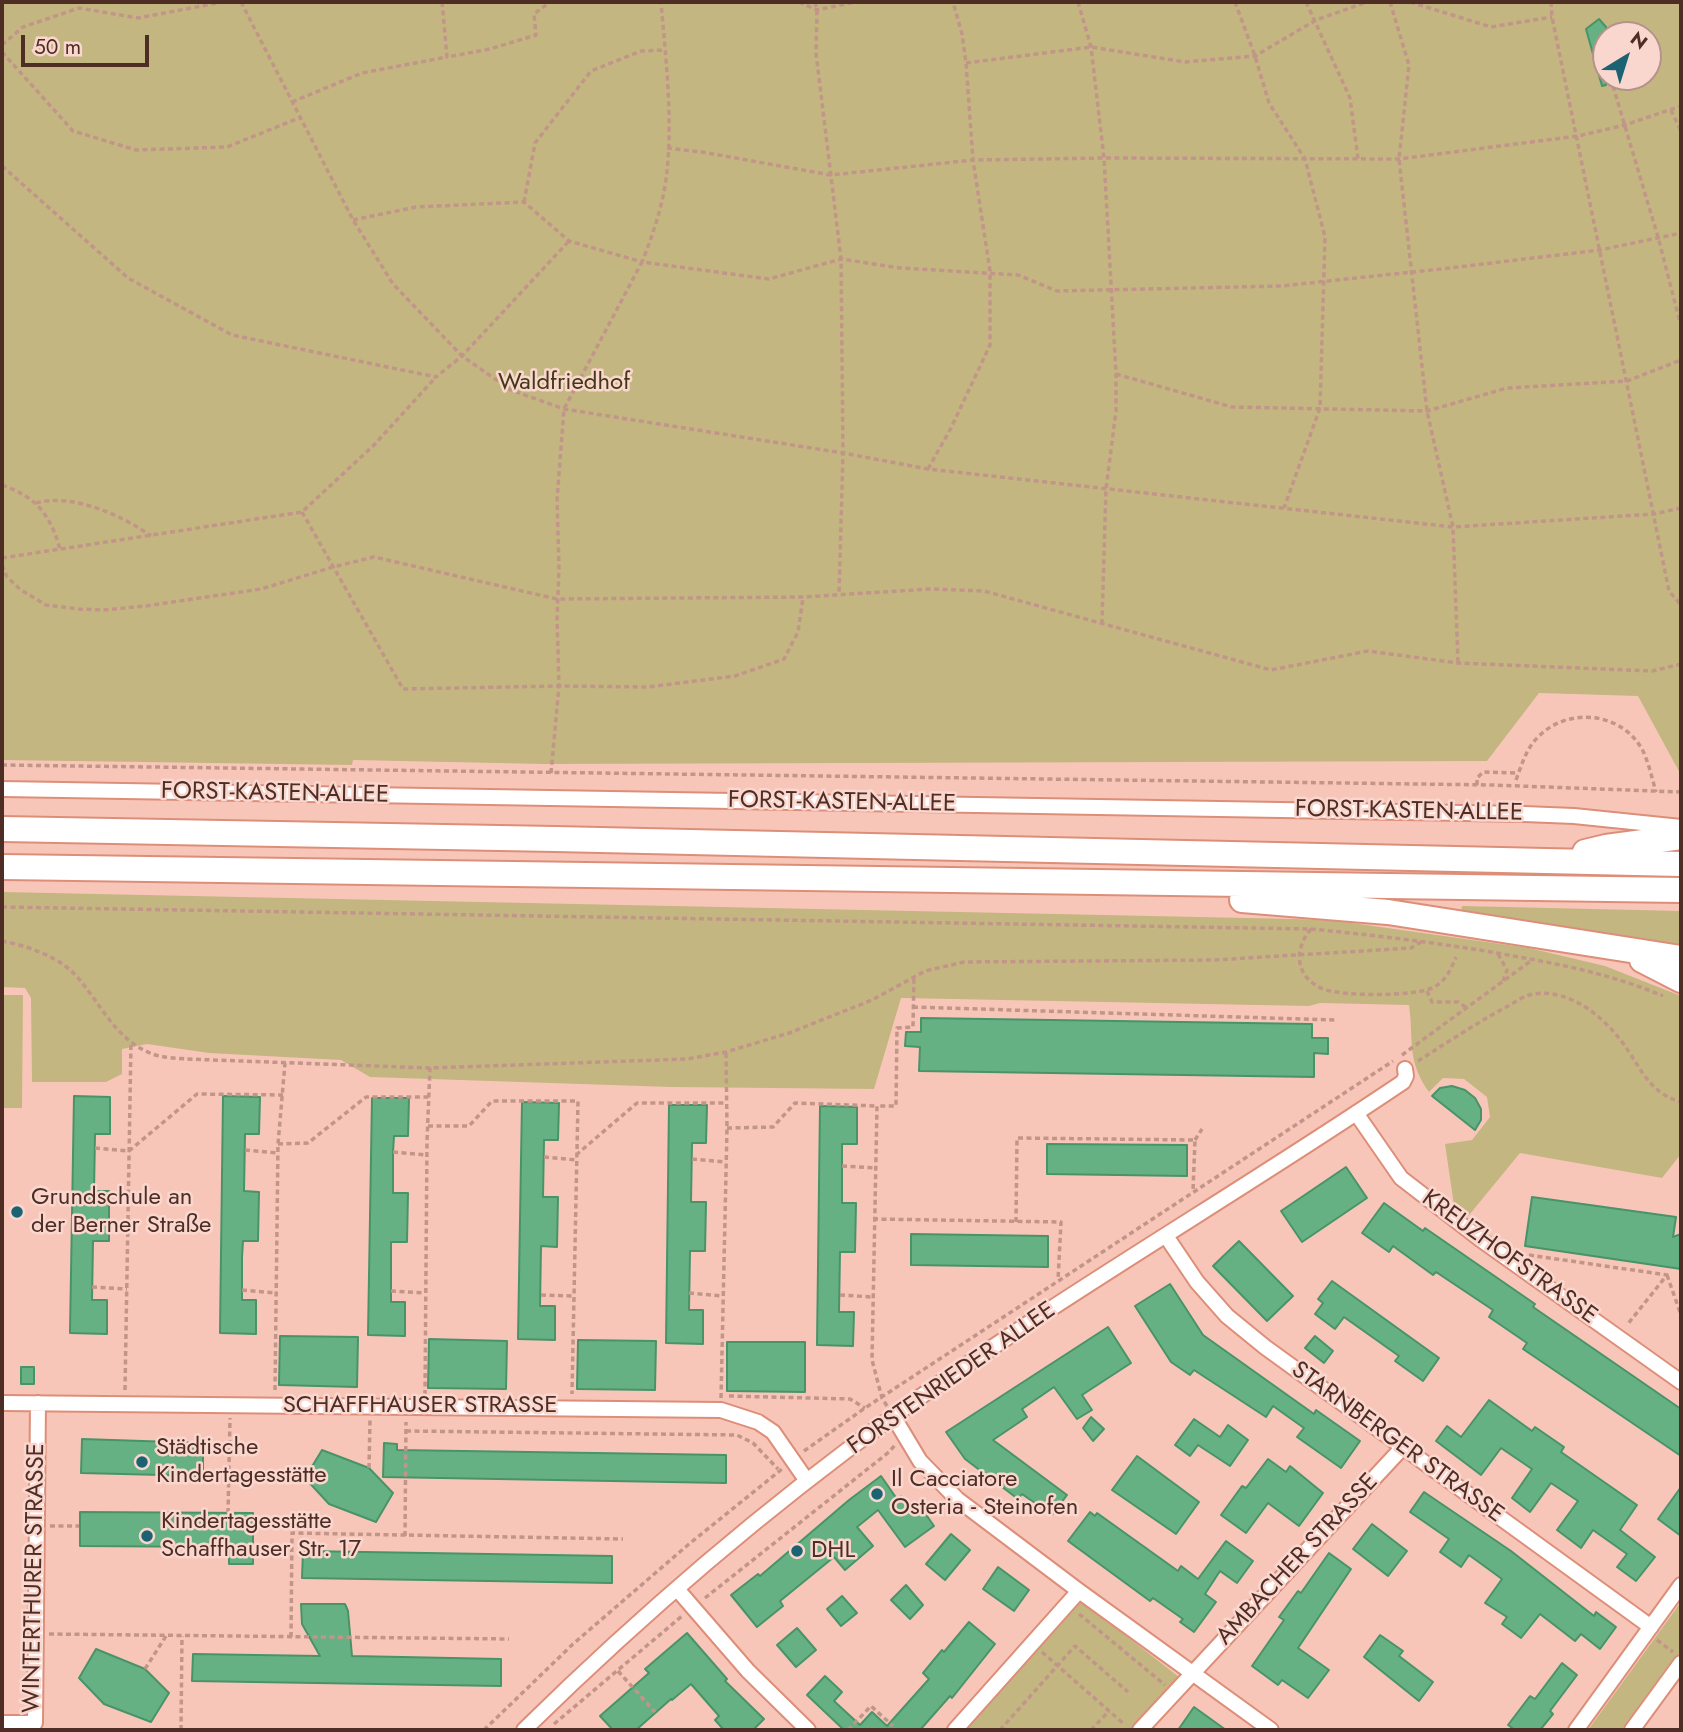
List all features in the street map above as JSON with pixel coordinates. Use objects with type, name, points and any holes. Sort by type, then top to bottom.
[{"type":"highway","points":[[2,829],[541,838],[1681,864]]},
{"type":"highway","points":[[1552,861],[1606,847],[1681,837]]},
{"type":"highway","points":[[2,867],[1681,890]]},
{"type":"highway","points":[[1166,884],[1221,899],[1388,912],[1681,958]]},
{"type":"highway","points":[[1612,948],[1653,965],[1676,989]]},
{"type":"street","name":"FORST-KASTEN-ALLEE","points":[[2,789],[1524,814],[1574,816],[1681,827]]},
{"type":"street","name":"FORSTENRIEDER ALLEE","points":[[524,1730],[677,1588],[807,1481],[893,1416],[1008,1338],[1403,1082],[1406,1076],[1403,1062]]},
{"type":"street","name":"KREUZHOFSTRASSE","points":[[1356,1113],[1401,1178],[1505,1257],[1681,1382]]},
{"type":"street","name":"STARNBERGER STRASSE","points":[[1166,1236],[1198,1282],[1227,1315],[1296,1370],[1649,1630]]},
{"type":"street","name":"SCHAFFHAUSER STRASSE","points":[[2,1403],[406,1408],[572,1407],[721,1402],[773,1432],[807,1481]]},
{"type":"street","name":"WINTERTHURER STRASSE","points":[[2,1723],[35,1723],[38,1403]]},
{"type":"street","points":[[893,1416],[920,1461],[957,1499],[1271,1730]]},
{"type":"street","name":"AMBACHER STRASSE","points":[[1140,1730],[1403,1447]]},
{"type":"street","points":[[1576,1730],[1681,1585]]},
{"type":"street","points":[[677,1588],[748,1671],[808,1730]]},
{"type":"street","points":[[955,1730],[1079,1591]]},
{"type":"street","points":[[1632,1730],[1679,1659]]},
{"type":"path","points":[[2,45],[23,27],[79,8],[138,18],[223,2]]},
{"type":"path","points":[[241,2],[353,220],[393,284],[461,356],[512,390],[564,409],[928,469],[1453,527],[1654,514],[1681,508]]},
{"type":"path","points":[[442,2],[447,57]]},
{"type":"path","points":[[291,103],[362,73],[490,49],[536,35],[534,15],[550,2]]},
{"type":"path","points":[[551,773],[559,686],[557,500],[564,409],[642,262],[662,200],[669,108],[661,2]]},
{"type":"path","points":[[799,2],[817,10],[855,2]]},
{"type":"path","points":[[815,2],[816,52],[841,259],[843,453],[839,594]]},
{"type":"path","points":[[928,469],[951,428],[990,345],[990,271],[973,160],[967,64],[953,2]]},
{"type":"path","points":[[1078,2],[1091,47],[1104,158],[1116,374],[1116,411],[1106,489],[1102,622]]},
{"type":"path","points":[[1234,2],[1255,56],[1269,103],[1305,159],[1325,237],[1320,408],[1284,508]]},
{"type":"path","points":[[1306,2],[1350,98],[1358,159]]},
{"type":"path","points":[[967,64],[1091,47],[1185,62],[1255,56],[1316,20],[1367,2]]},
{"type":"path","points":[[1390,2],[1409,65],[1399,159],[1427,411],[1453,527],[1458,663]]},
{"type":"path","points":[[1410,2],[1491,27],[1552,18]]},
{"type":"path","points":[[1551,2],[1552,18],[1669,591],[1681,605]]},
{"type":"path","points":[[524,202],[535,143],[591,71],[641,51],[665,50]]},
{"type":"path","points":[[2,52],[73,131],[136,150],[227,147],[300,118]]},
{"type":"path","points":[[1615,91],[1681,326]]},
{"type":"path","points":[[667,148],[831,175],[973,160],[1399,159],[1577,136],[1625,125],[1681,106]]},
{"type":"path","points":[[1671,110],[1681,131]]},
{"type":"path","points":[[2,166],[128,278],[232,335],[436,377]]},
{"type":"path","points":[[353,220],[416,207],[524,202],[569,241],[642,262],[769,279],[841,259],[900,268],[990,271],[1018,275],[1057,291],[1281,286],[1600,250],[1681,233]]},
{"type":"path","points":[[2,558],[302,512],[374,444],[436,377],[461,356],[569,241]]},
{"type":"path","points":[[1116,374],[1232,407],[1427,411],[1507,388],[1627,382],[1681,360]]},
{"type":"path","points":[[2,485],[22,492],[36,503],[47,517],[60,549]]},
{"type":"path","points":[[36,503],[63,500],[125,518],[151,536]]},
{"type":"path","points":[[302,512],[403,688],[648,687],[735,676],[784,659],[798,632],[803,597]]},
{"type":"path","points":[[2,565],[7,577],[21,590],[46,605],[103,610],[261,589],[374,557],[557,598],[803,597],[931,589],[984,591],[1271,670],[1368,651],[1458,663],[1652,671],[1681,664]]},
{"type":"path","points":[[1516,780],[1525,753],[1538,737],[1556,722],[1579,716],[1607,720],[1625,728],[1642,749],[1656,792]]},
{"type":"path","points":[[2,765],[1477,785],[1681,792]]},
{"type":"path","points":[[1477,785],[1477,778],[1483,772],[1518,773]]},
{"type":"path","points":[[2,907],[1311,929],[1423,940],[1533,959],[1676,989]]},
{"type":"path","points":[[1311,929],[1301,941],[1299,956],[1303,973],[1324,989],[1376,994],[1427,991],[1445,978],[1456,957]]},
{"type":"path","points":[[2,942],[26,945],[78,977],[99,1008],[131,1042],[152,1055],[187,1059],[430,1068],[687,1059],[726,1052],[789,1033],[872,1000],[925,971],[964,962],[1214,960],[1299,956],[1412,948],[1423,940]]},
{"type":"path","points":[[1496,953],[1507,970],[1503,981]]},
{"type":"path","points":[[1403,1062],[1467,1008],[1533,959]]},
{"type":"path","points":[[727,1128],[773,1127],[795,1103],[896,1106],[897,1027],[913,1027],[914,976]]},
{"type":"path","points":[[1427,991],[1432,1002],[1458,1002],[1467,1008]]},
{"type":"path","points":[[1403,1062],[1531,994],[1550,993],[1570,999],[1593,1013],[1618,1035],[1649,1084],[1665,1097],[1681,1101]]},
{"type":"path","points":[[913,1007],[1335,1020]]},
{"type":"path","points":[[125,1403],[131,1042]]},
{"type":"path","points":[[726,1052],[721,1402],[832,1397],[850,1399],[865,1408]]},
{"type":"path","points":[[275,1406],[278,1144],[285,1063]]},
{"type":"path","points":[[425,1407],[430,1068]]},
{"type":"path","points":[[95,1147],[129,1152],[197,1094],[283,1094]]},
{"type":"path","points":[[278,1144],[308,1143],[366,1097],[429,1097]]},
{"type":"path","points":[[428,1126],[469,1126],[492,1101],[578,1101],[572,1407]]},
{"type":"path","points":[[544,1157],[576,1157],[637,1103],[726,1103]]},
{"type":"path","points":[[877,1105],[872,1360],[882,1398],[893,1416]]},
{"type":"path","points":[[1193,1190],[1195,1140],[1202,1129]]},
{"type":"path","points":[[1016,1222],[1017,1138],[1195,1140]]},
{"type":"path","points":[[245,1150],[278,1153]]},
{"type":"path","points":[[393,1152],[427,1155]]},
{"type":"path","points":[[692,1159],[726,1162]]},
{"type":"path","points":[[842,1166],[877,1168]]},
{"type":"path","points":[[873,1219],[1061,1222],[1058,1280]]},
{"type":"path","points":[[1505,1257],[1509,1252],[1667,1275]]},
{"type":"path","points":[[1667,1275],[1681,1315]]},
{"type":"path","points":[[1617,1337],[1667,1275]]},
{"type":"path","points":[[92,1287],[127,1289]]},
{"type":"path","points":[[242,1290],[276,1293]]},
{"type":"path","points":[[391,1291],[425,1293]]},
{"type":"path","points":[[690,1293],[723,1296]]},
{"type":"path","points":[[541,1295],[573,1296]]},
{"type":"path","points":[[840,1295],[872,1297]]},
{"type":"path","points":[[228,1513],[231,1405]]},
{"type":"path","points":[[369,1468],[370,1407]]},
{"type":"path","points":[[405,1536],[406,1408]]},
{"type":"path","points":[[405,1431],[737,1435],[753,1443],[779,1471]]},
{"type":"path","points":[[549,1728],[693,1607],[889,1452],[904,1434]]},
{"type":"path","points":[[203,1451],[230,1452]]},
{"type":"path","points":[[37,1525],[79,1526]]},
{"type":"path","points":[[291,1637],[292,1533],[623,1539]]},
{"type":"path","points":[[1067,1604],[1175,1693]]},
{"type":"path","points":[[1649,1630],[1679,1659]]},
{"type":"path","points":[[36,1634],[509,1639]]},
{"type":"path","points":[[145,1668],[166,1636]]},
{"type":"path","points":[[181,1730],[182,1636]]},
{"type":"path","points":[[1032,1643],[1130,1730]]},
{"type":"path","points":[[1000,1730],[1075,1646],[1128,1692]]},
{"type":"path","points":[[618,1671],[655,1712]]},
{"type":"path","points":[[848,1730],[871,1706],[893,1726]]},
{"type":"path","points":[[1091,1730],[1109,1711]]},
{"type":"green space","name":"Waldfriedhof","points":[[2,2],[1681,2],[1681,775],[1638,696],[1539,693],[1487,761],[544,764],[353,760],[352,765],[2,760]]},
{"type":"green space","points":[[2,892],[1295,919],[1338,921],[1529,948],[1605,966],[1681,996],[1681,1154],[1662,1178],[1520,1153],[1465,1220],[1455,1212],[1445,1144],[1472,1140],[1490,1117],[1487,1097],[1464,1079],[1443,1078],[1429,1092],[1414,1060],[1409,1005],[1320,1003],[1309,1006],[901,998],[874,1089],[671,1087],[370,1077],[341,1060],[209,1053],[147,1044],[122,1049],[122,1074],[106,1082],[32,1082],[31,998],[25,988],[2,987]]},
{"type":"green space","points":[[1462,906],[1681,911],[1681,949],[1461,911]]},
{"type":"green space","points":[[2,995],[23,995],[22,1108],[2,1108]]},
{"type":"green space","points":[[1080,1600],[1179,1677],[1129,1730],[963,1730]]},
{"type":"green space","points":[[1681,1602],[1681,1650],[1678,1655],[1622,1730],[1588,1730]]},
{"type":"building","points":[[1592,24],[1592,50],[1586,29]]},
{"type":"building","points":[[921,1018],[1312,1024],[1312,1038],[1328,1038],[1328,1054],[1314,1053],[1314,1077],[919,1071],[920,1047],[905,1046],[906,1032],[921,1032]]},
{"type":"building","points":[[1452,1086],[1465,1090],[1475,1098],[1481,1109],[1481,1120],[1475,1130],[1432,1096],[1440,1088]]},
{"type":"building","points":[[74,1096],[110,1097],[110,1134],[95,1134],[94,1191],[109,1191],[109,1241],[93,1241],[92,1300],[107,1300],[107,1334],[70,1333]]},
{"type":"building","points":[[223,1096],[260,1097],[259,1134],[245,1134],[244,1191],[259,1192],[258,1241],[243,1241],[242,1257],[242,1300],[256,1300],[256,1334],[220,1333]]},
{"type":"building","points":[[372,1098],[409,1098],[408,1136],[394,1136],[393,1152],[393,1193],[408,1193],[407,1242],[391,1242],[391,1302],[405,1302],[405,1336],[368,1335]]},
{"type":"building","points":[[522,1102],[559,1103],[558,1140],[544,1140],[543,1197],[558,1197],[557,1247],[541,1246],[540,1306],[555,1306],[555,1340],[518,1339]]},
{"type":"building","points":[[669,1105],[707,1105],[706,1143],[692,1143],[691,1202],[706,1202],[705,1251],[690,1251],[689,1310],[703,1310],[703,1344],[666,1343]]},
{"type":"building","points":[[820,1106],[857,1107],[857,1144],[842,1144],[842,1203],[856,1203],[855,1252],[840,1252],[839,1312],[854,1312],[853,1346],[817,1345]]},
{"type":"building","points":[[1047,1144],[1187,1145],[1187,1176],[1047,1174]]},
{"type":"building","points":[[1346,1167],[1367,1198],[1302,1242],[1281,1211]]},
{"type":"building","points":[[1532,1197],[1676,1217],[1673,1237],[1681,1234],[1681,1269],[1525,1246]]},
{"type":"building","points":[[1384,1203],[1535,1304],[1533,1307],[1681,1409],[1681,1456],[1523,1349],[1527,1343],[1489,1317],[1493,1310],[1436,1272],[1433,1275],[1393,1246],[1389,1252],[1362,1233]]},
{"type":"building","points":[[911,1234],[1048,1236],[1048,1267],[911,1265]]},
{"type":"building","points":[[1239,1241],[1293,1296],[1267,1321],[1213,1266]]},
{"type":"building","points":[[1332,1281],[1439,1358],[1423,1381],[1395,1361],[1399,1356],[1344,1317],[1335,1329],[1315,1314],[1323,1303],[1318,1299]]},
{"type":"building","points":[[1170,1284],[1203,1335],[1314,1414],[1316,1410],[1360,1441],[1341,1468],[1297,1437],[1304,1428],[1273,1406],[1266,1417],[1194,1370],[1190,1375],[1171,1362],[1135,1306]]},
{"type":"building","points":[[1108,1327],[1131,1363],[1082,1395],[1092,1410],[1077,1419],[1054,1387],[1022,1409],[1027,1417],[993,1440],[1067,1495],[1052,1515],[1022,1494],[1018,1499],[965,1459],[946,1432]]},
{"type":"building","points":[[280,1336],[358,1337],[357,1387],[279,1385]]},
{"type":"building","points":[[1315,1336],[1333,1351],[1324,1363],[1305,1348]]},
{"type":"building","points":[[429,1339],[507,1341],[506,1389],[428,1388]]},
{"type":"building","points":[[578,1340],[656,1341],[655,1390],[577,1389]]},
{"type":"building","points":[[727,1342],[805,1342],[805,1392],[727,1391]]},
{"type":"building","points":[[21,1367],[34,1367],[34,1384],[21,1384]]},
{"type":"building","points":[[1489,1400],[1532,1431],[1535,1427],[1564,1447],[1561,1452],[1637,1505],[1620,1530],[1655,1557],[1636,1581],[1617,1567],[1627,1554],[1593,1530],[1581,1548],[1557,1530],[1578,1501],[1551,1483],[1530,1512],[1512,1498],[1532,1469],[1501,1448],[1481,1475],[1436,1441],[1447,1426],[1461,1437]]},
{"type":"building","points":[[1091,1417],[1104,1429],[1093,1441],[1083,1428]]},
{"type":"building","points":[[1194,1419],[1220,1437],[1228,1425],[1248,1440],[1230,1466],[1198,1445],[1190,1456],[1175,1445]]},
{"type":"building","name":"Städtische Kindertagesstätte","points":[[82,1439],[203,1443],[203,1476],[81,1473]]},
{"type":"building","points":[[384,1443],[397,1444],[397,1450],[726,1455],[726,1483],[383,1477]]},
{"type":"building","points":[[322,1450],[369,1468],[393,1493],[376,1522],[329,1504],[305,1478]]},
{"type":"building","points":[[1137,1456],[1199,1502],[1176,1534],[1112,1490]]},
{"type":"building","points":[[1268,1459],[1286,1472],[1290,1466],[1323,1493],[1299,1526],[1268,1503],[1246,1533],[1221,1515],[1242,1486],[1246,1488]]},
{"type":"building","points":[[881,1476],[897,1499],[901,1496],[913,1511],[920,1506],[934,1526],[905,1547],[878,1510],[857,1527],[873,1546],[845,1570],[834,1557],[780,1601],[783,1606],[757,1627],[731,1595],[758,1574],[760,1576]]},
{"type":"building","points":[[1681,1487],[1681,1536],[1658,1519]]},
{"type":"building","points":[[1424,1492],[1511,1551],[1594,1616],[1596,1612],[1616,1627],[1600,1649],[1581,1634],[1575,1641],[1540,1614],[1521,1638],[1502,1624],[1507,1617],[1485,1603],[1502,1579],[1469,1555],[1461,1567],[1440,1552],[1449,1539],[1410,1512]]},
{"type":"building","name":"Kindertagesstätte Schaffhauser Str. 17","points":[[80,1512],[253,1513],[253,1564],[229,1564],[229,1547],[80,1546]]},
{"type":"building","points":[[1090,1512],[1095,1516],[1097,1513],[1178,1571],[1181,1566],[1198,1579],[1226,1541],[1253,1561],[1237,1583],[1220,1571],[1205,1594],[1216,1602],[1194,1632],[1180,1622],[1183,1619],[1153,1598],[1150,1601],[1068,1541]]},
{"type":"building","points":[[1372,1524],[1407,1551],[1388,1576],[1353,1549]]},
{"type":"building","points":[[951,1534],[970,1550],[945,1580],[926,1564]]},
{"type":"building","points":[[303,1551],[612,1556],[612,1583],[302,1578]]},
{"type":"building","points":[[1329,1553],[1351,1569],[1298,1648],[1329,1670],[1308,1698],[1282,1680],[1278,1685],[1252,1666],[1284,1620],[1279,1617],[1298,1591],[1301,1593]]},
{"type":"building","points":[[998,1567],[1029,1590],[1014,1611],[983,1589]]},
{"type":"building","points":[[906,1585],[923,1605],[910,1619],[891,1600]]},
{"type":"building","points":[[842,1596],[857,1613],[841,1626],[827,1609]]},
{"type":"building","points":[[301,1604],[345,1604],[352,1656],[501,1659],[501,1686],[192,1681],[193,1654],[320,1656],[302,1624]]},
{"type":"building","points":[[969,1622],[995,1644],[952,1698],[950,1696],[920,1730],[844,1730],[807,1695],[825,1676],[842,1692],[834,1701],[860,1725],[872,1712],[887,1726],[929,1679],[923,1673]]},
{"type":"building","points":[[797,1628],[816,1650],[796,1667],[777,1645]]},
{"type":"building","points":[[687,1633],[727,1679],[725,1681],[764,1719],[753,1730],[724,1730],[715,1720],[719,1716],[691,1684],[636,1730],[613,1730],[600,1716],[649,1673],[645,1669]]},
{"type":"building","points":[[1380,1635],[1403,1651],[1399,1656],[1433,1682],[1419,1701],[1364,1657]]},
{"type":"building","points":[[96,1649],[145,1669],[169,1693],[151,1722],[104,1704],[79,1678]]},
{"type":"building","points":[[1562,1663],[1577,1675],[1550,1711],[1553,1714],[1540,1730],[1515,1730],[1508,1725],[1530,1696],[1535,1699]]},
{"type":"building","points":[[1194,1707],[1226,1730],[1178,1730]]},
{"type":"place","name":"Grundschule an der Berner Straße","points":[[17,1212]]},
{"type":"place","name":"Städtische Kindertagesstätte","points":[[142,1462]]},
{"type":"place","name":"Il Cacciatore Osteria - Steinofen","points":[[877,1494]]},
{"type":"place","name":"Kindertagesstätte Schaffhauser Str. 17","points":[[147,1536]]},
{"type":"place","name":"DHL","points":[[797,1551]]}]
